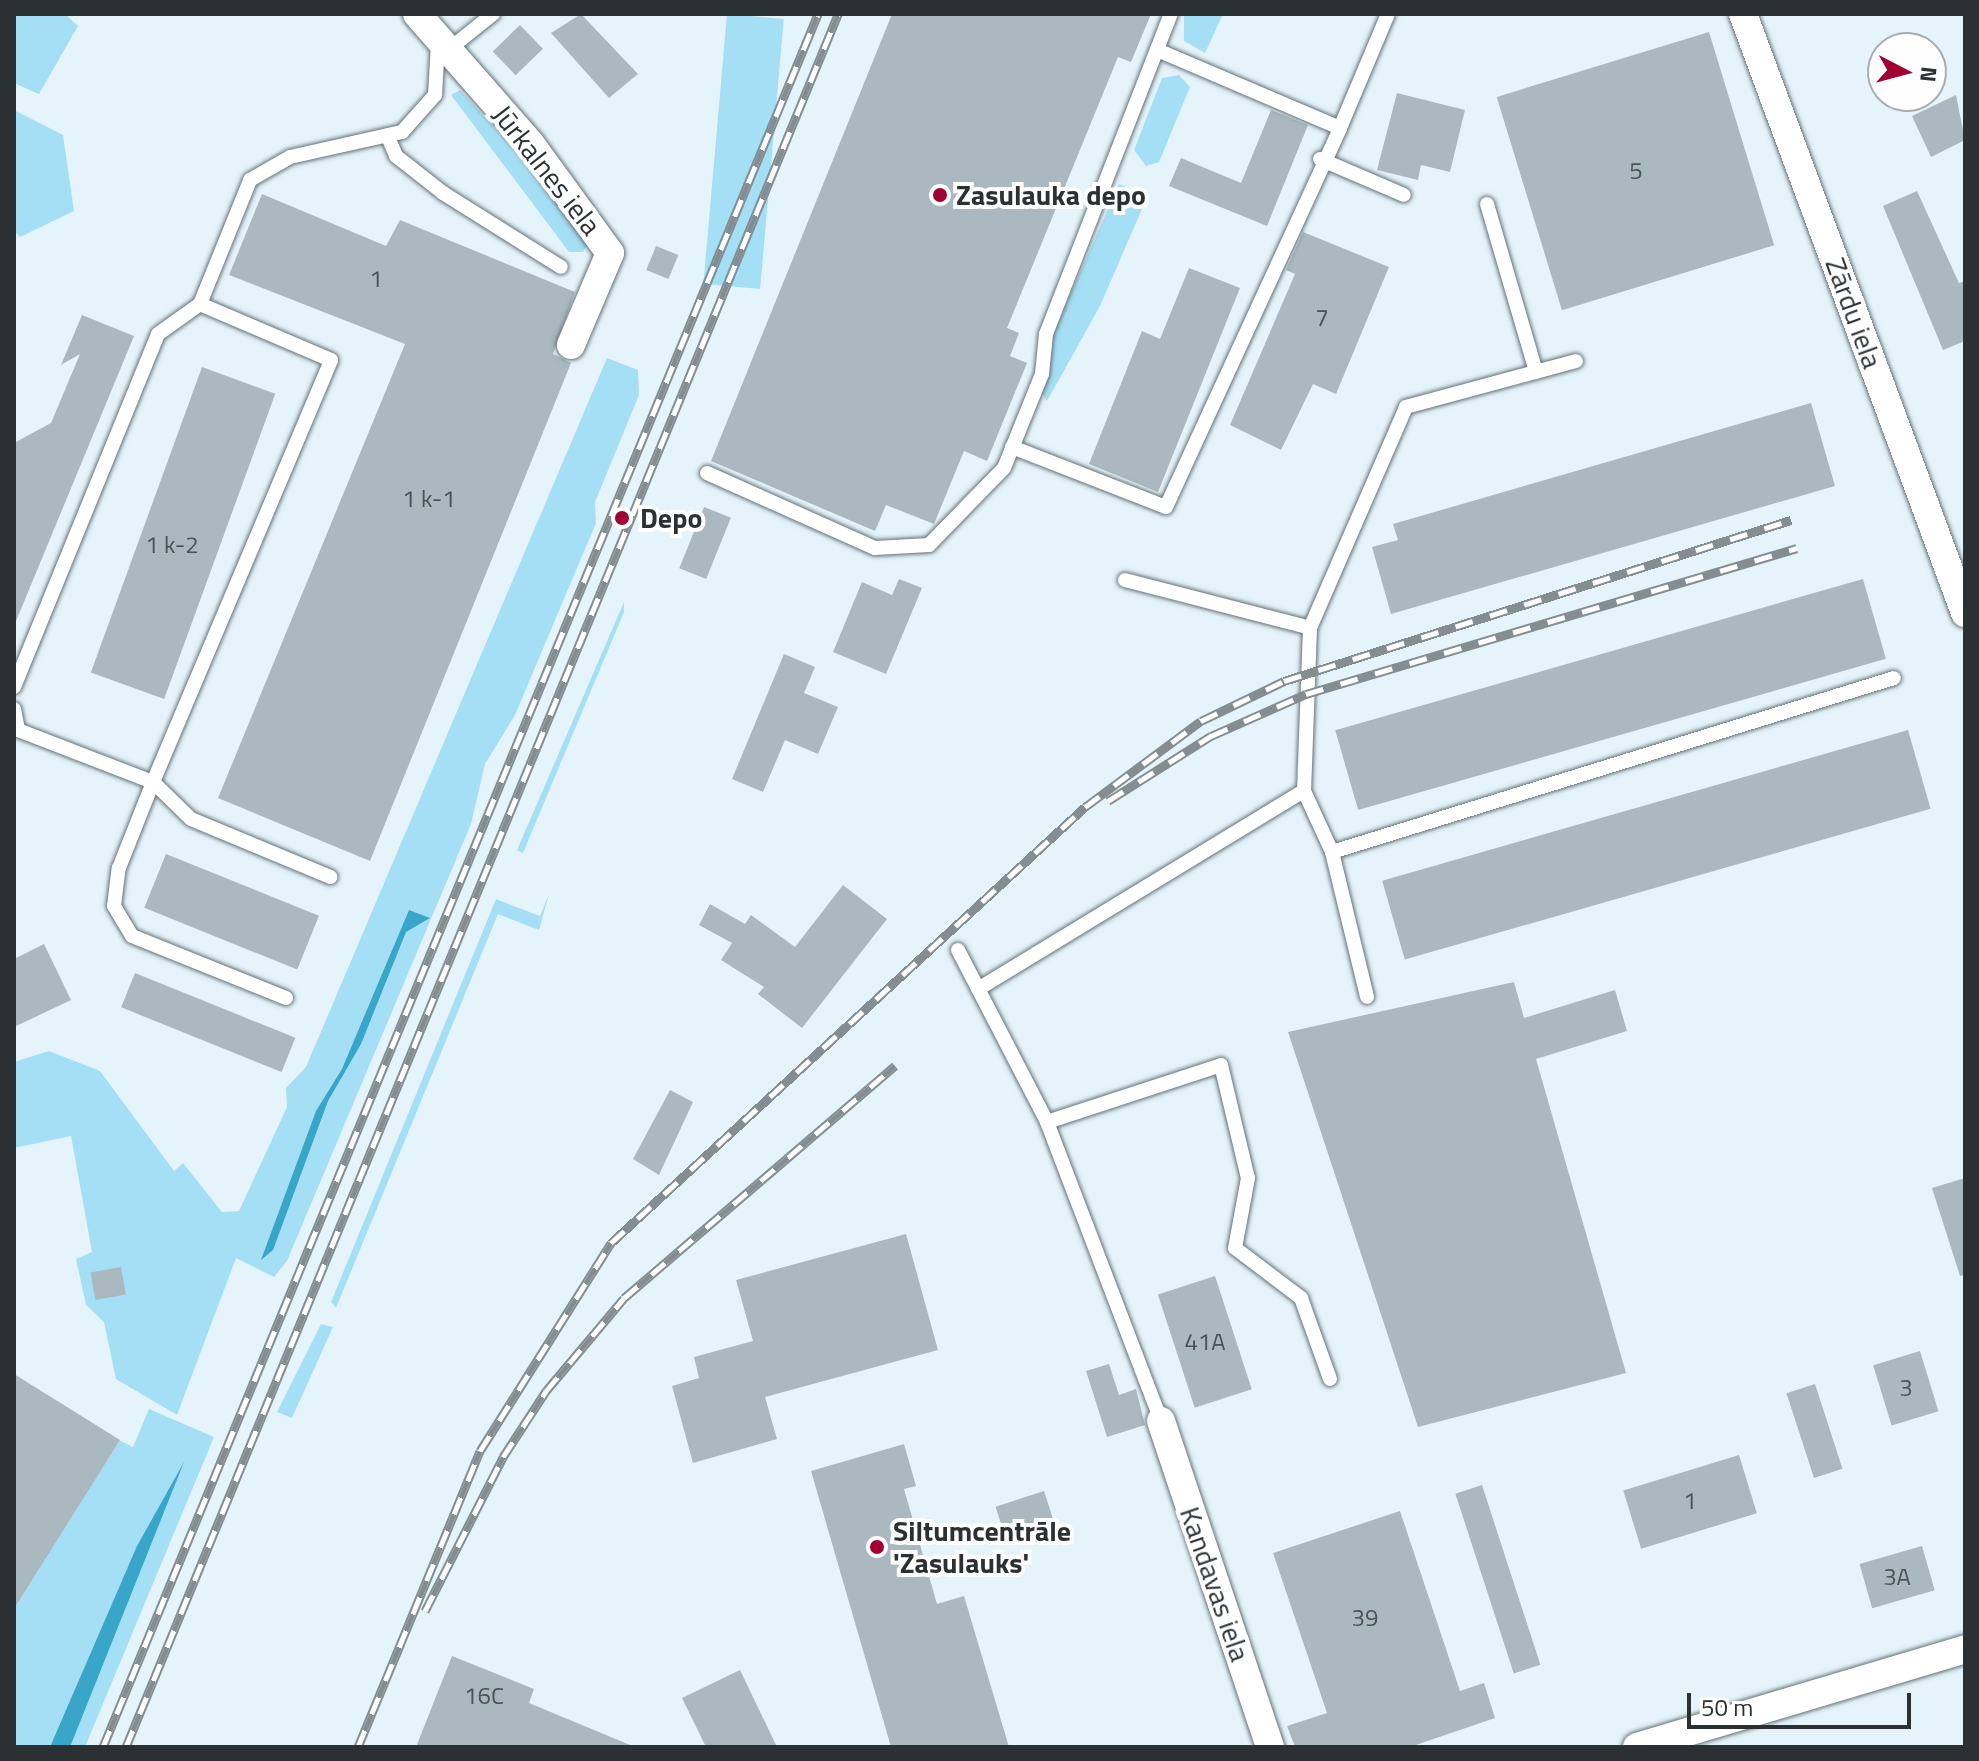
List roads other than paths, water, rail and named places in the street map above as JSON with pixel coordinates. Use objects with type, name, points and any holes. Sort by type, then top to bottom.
[{"type":"street","name":"Jūrkalnes iela","points":[[417,14],[530,143],[610,253],[571,345]]},
{"type":"street","name":"Zārdu iela","points":[[1743,14],[1965,613]]},
{"type":"street","name":"Kandavas iela","points":[[1161,1421],[1270,1747]]},
{"type":"street","points":[[1637,1747],[1961,1655]]},
{"type":"lane","points":[[14,687],[158,334],[200,304],[250,180],[290,157],[388,137],[415,122],[435,95],[443,44],[493,14]]},
{"type":"lane","points":[[707,473],[875,548],[929,545],[1004,468],[1042,374],[1046,334],[1171,14]]},
{"type":"lane","points":[[1012,447],[1166,507],[1320,159],[1340,128],[1388,14]]},
{"type":"lane","points":[[1157,50],[1340,128]]},
{"type":"lane","points":[[388,137],[396,156],[443,193],[561,267]]},
{"type":"lane","points":[[1320,159],[1404,195]]},
{"type":"lane","points":[[1487,204],[1536,372]]},
{"type":"lane","points":[[200,304],[331,360],[153,782],[119,868],[114,906],[132,936],[286,998]]},
{"type":"lane","points":[[1367,997],[1332,852],[1304,791],[1310,628],[1406,407],[1576,361]]},
{"type":"lane","points":[[1125,580],[1310,628]]},
{"type":"lane","points":[[1332,852],[1894,678]]},
{"type":"lane","points":[[14,709],[16,732],[153,782],[191,819],[330,877]]},
{"type":"lane","points":[[978,989],[1304,791]]},
{"type":"lane","points":[[958,950],[1047,1122],[1161,1421]]},
{"type":"lane","points":[[1047,1122],[1221,1065],[1248,1178],[1235,1248],[1301,1298],[1330,1379]]},
{"type":"railway","points":[[103,1747],[818,14]]},
{"type":"railway","points":[[126,1747],[838,14]]},
{"type":"railway","points":[[358,1747],[480,1451],[611,1243],[1085,807],[1201,721],[1284,681],[1791,520]]},
{"type":"railway","points":[[1108,801],[1211,736],[1306,694],[1797,548]]},
{"type":"railway","points":[[425,1611],[503,1457],[546,1391],[624,1298],[895,1066]]},
{"type":"place","name":"Zasulauka depo","points":[[940,195]]},
{"type":"place","name":"Depo","points":[[622,518]]},
{"type":"place","name":"Siltumcentrāle 'Zasulauks'","points":[[877,1547]]}]
